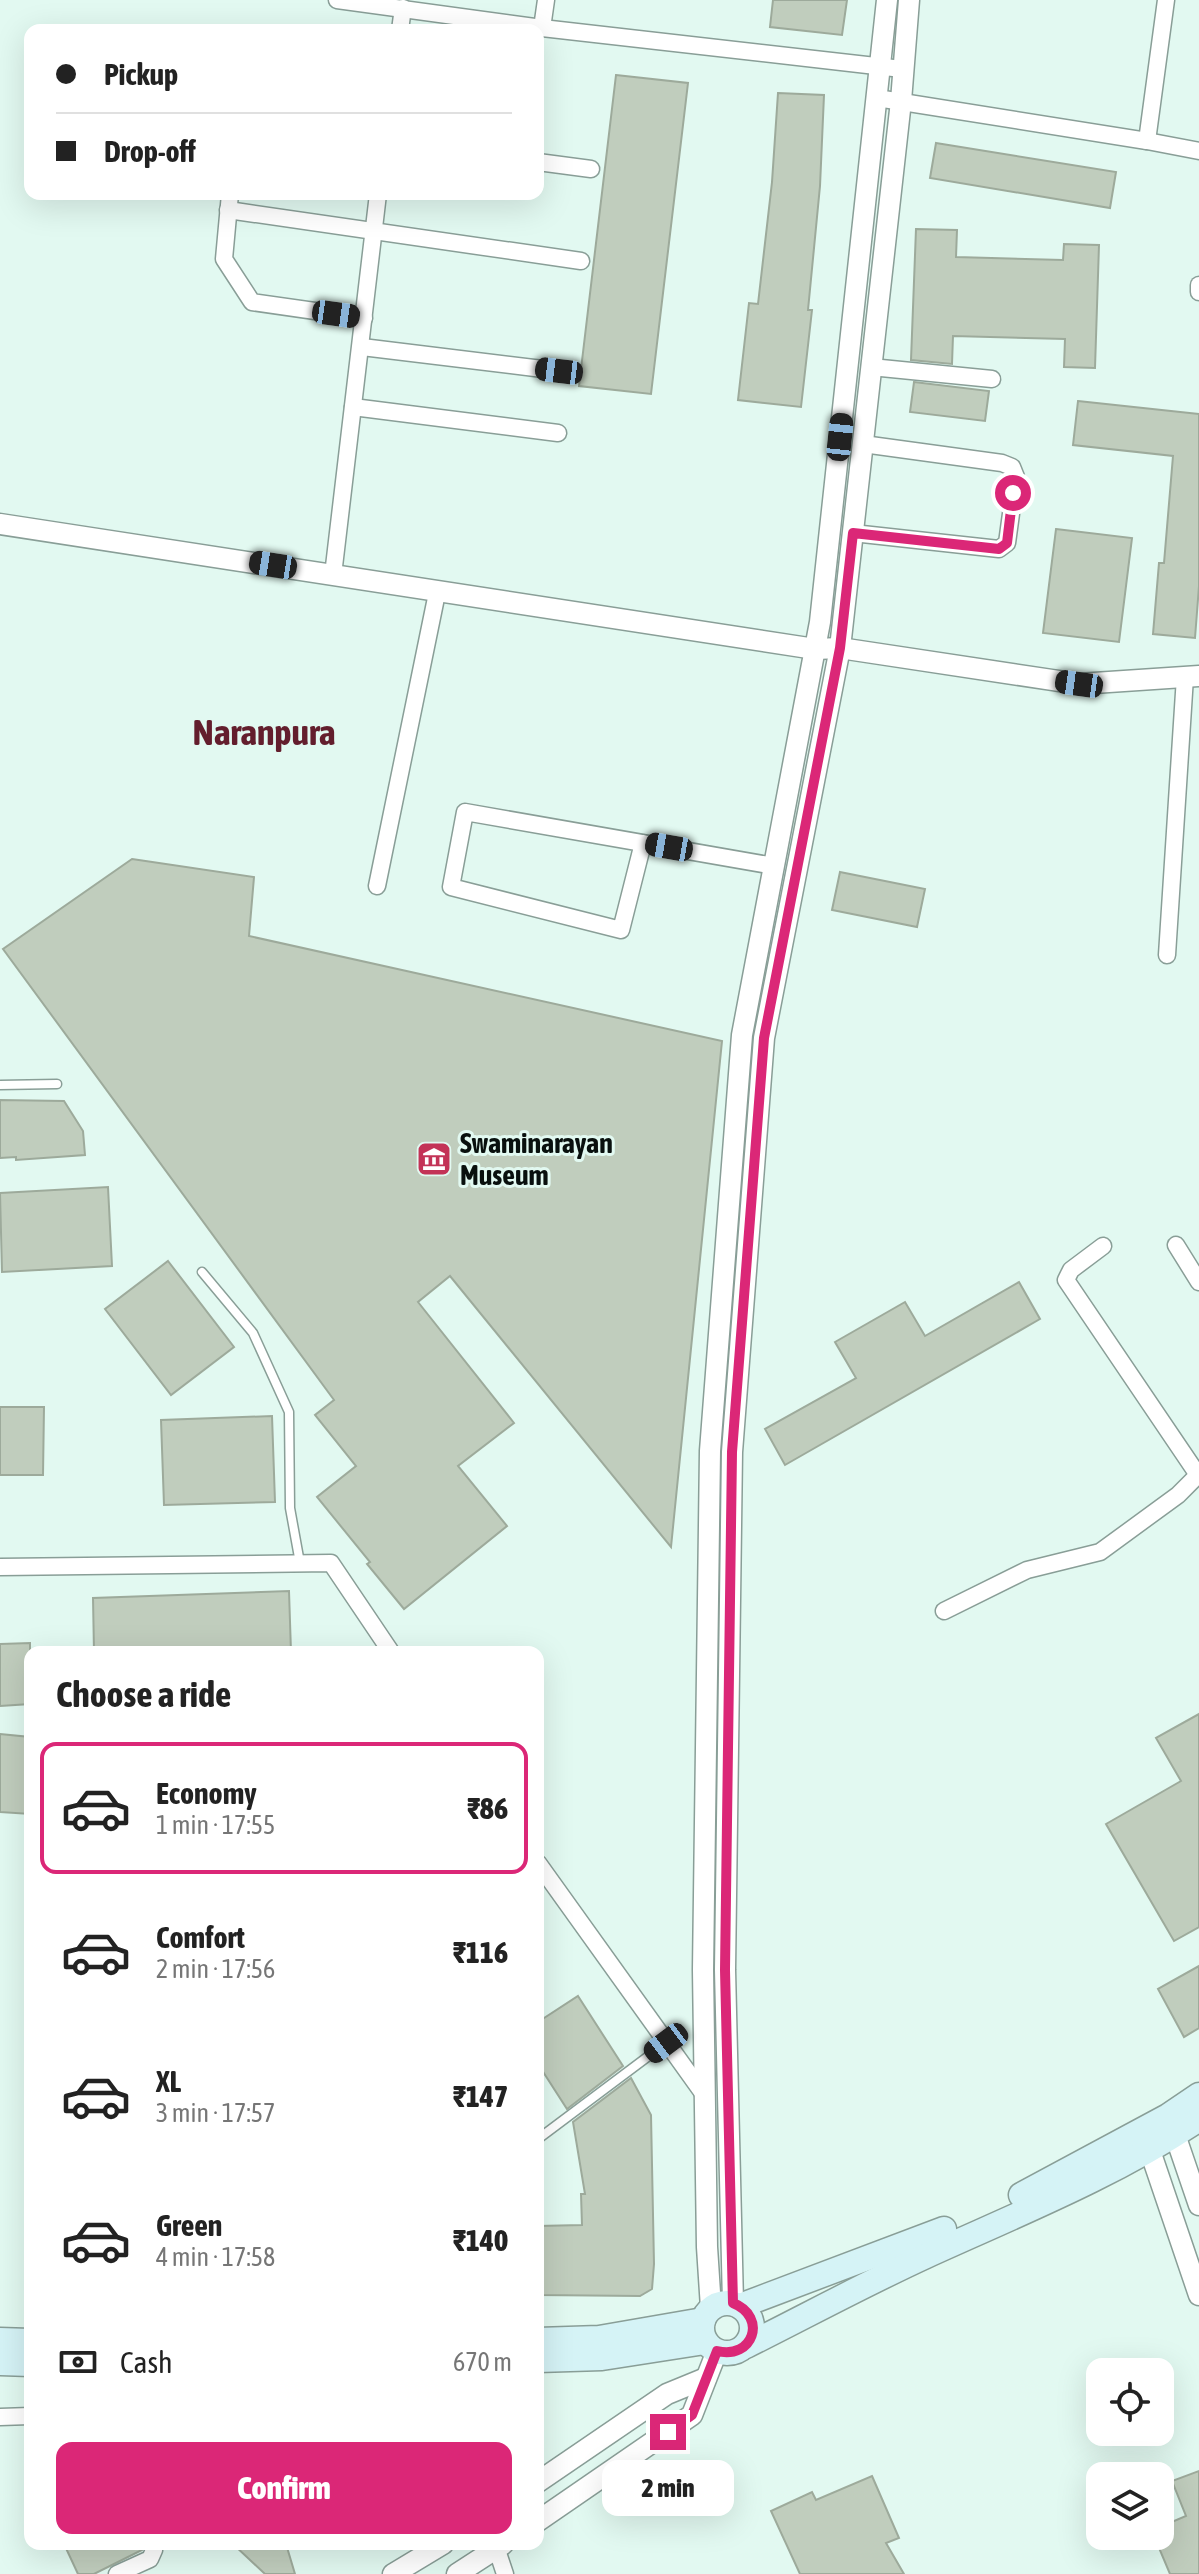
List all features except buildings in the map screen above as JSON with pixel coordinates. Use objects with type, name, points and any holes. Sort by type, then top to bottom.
[{"type":"main road","points":[[1172,2125],[1199,2095]]},
{"type":"main road","points":[[718,2322],[732,2353],[922,2257],[1052,2199],[1172,2125],[1199,2119]]},
{"type":"main road","points":[[544,2340],[599,2338],[718,2322],[916,2242],[1147,2139]]},
{"type":"main road","points":[[544,2360],[602,2358],[746,2311],[753,2324],[753,2332],[746,2346]]},
{"type":"main road","points":[[0,2340],[24,2341]]},
{"type":"main road","points":[[0,2363],[24,2364]]},
{"type":"street","points":[[337,0],[514,24]]},
{"type":"street","points":[[543,24],[546,0]]},
{"type":"street","points":[[718,2322],[707,2247],[703,1970],[710,1451],[742,1035],[822,606],[887,0]]},
{"type":"street","points":[[544,2517],[692,2415],[706,2378],[718,2322],[732,1452],[764,1038],[840,648],[901,101],[909,0]]},
{"type":"street","points":[[1147,141],[1166,0]]},
{"type":"street","points":[[401,24],[403,8]]},
{"type":"street","points":[[544,28],[902,69]]},
{"type":"street","points":[[877,98],[1199,151]]},
{"type":"street","points":[[544,163],[591,169]]},
{"type":"street","points":[[333,575],[377,200]]},
{"type":"street","points":[[364,318],[252,302],[224,259],[229,202],[374,233],[581,261]]},
{"type":"street","points":[[1199,285],[1199,292]]},
{"type":"street","points":[[362,347],[559,371]]},
{"type":"street","points":[[871,367],[992,379]]},
{"type":"street","points":[[353,407],[558,433]]},
{"type":"street","points":[[853,533],[999,549],[1007,543],[1016,477],[1012,467],[1002,463],[863,444]]},
{"type":"street","points":[[0,524],[437,593],[1079,684],[1192,676],[1167,955]]},
{"type":"street","points":[[377,886],[437,593]]},
{"type":"street","points":[[643,843],[621,930],[451,887],[465,812],[643,843],[774,866]]},
{"type":"street","points":[[1176,1245],[1199,1282]]},
{"type":"street","points":[[944,1611],[1027,1570],[1100,1552],[1178,1495],[1198,1475],[1066,1280],[1071,1270],[1103,1246]]},
{"type":"street","points":[[0,1567],[331,1563],[387,1646]]},
{"type":"street","points":[[544,1871],[705,2096]]},
{"type":"street","points":[[1172,2125],[1199,2205]]},
{"type":"street","points":[[1147,2139],[1199,2295]]},
{"type":"street","points":[[544,2478],[667,2394],[706,2378]]},
{"type":"street","points":[[0,2417],[24,2416]]},
{"type":"street","points":[[117,2574],[150,2559],[154,2550]]},
{"type":"street","points":[[393,2574],[433,2550]]},
{"type":"street","points":[[457,2574],[491,2550]]},
{"type":"street","points":[[499,2550],[505,2574]]},
{"type":"lane","points":[[0,1085],[57,1084]]},
{"type":"lane","points":[[202,1272],[253,1333],[289,1412],[290,1508],[301,1564]]},
{"type":"lane","points":[[544,2134],[666,2043]]},
{"type":"place","name":"Swaminarayan Museum","points":[[434,1159]]},
{"type":"district","name":"Naranpura","points":[[264,732]]},
{"type":"route","points":[[668,2432],[692,2415],[717,2351],[732,2353],[740,2350],[746,2346],[753,2332],[753,2324],[746,2311],[733,2303],[730,2245],[725,1970],[732,1452],[764,1038],[840,648],[853,533],[999,549],[1007,543],[1013,493]]}]
